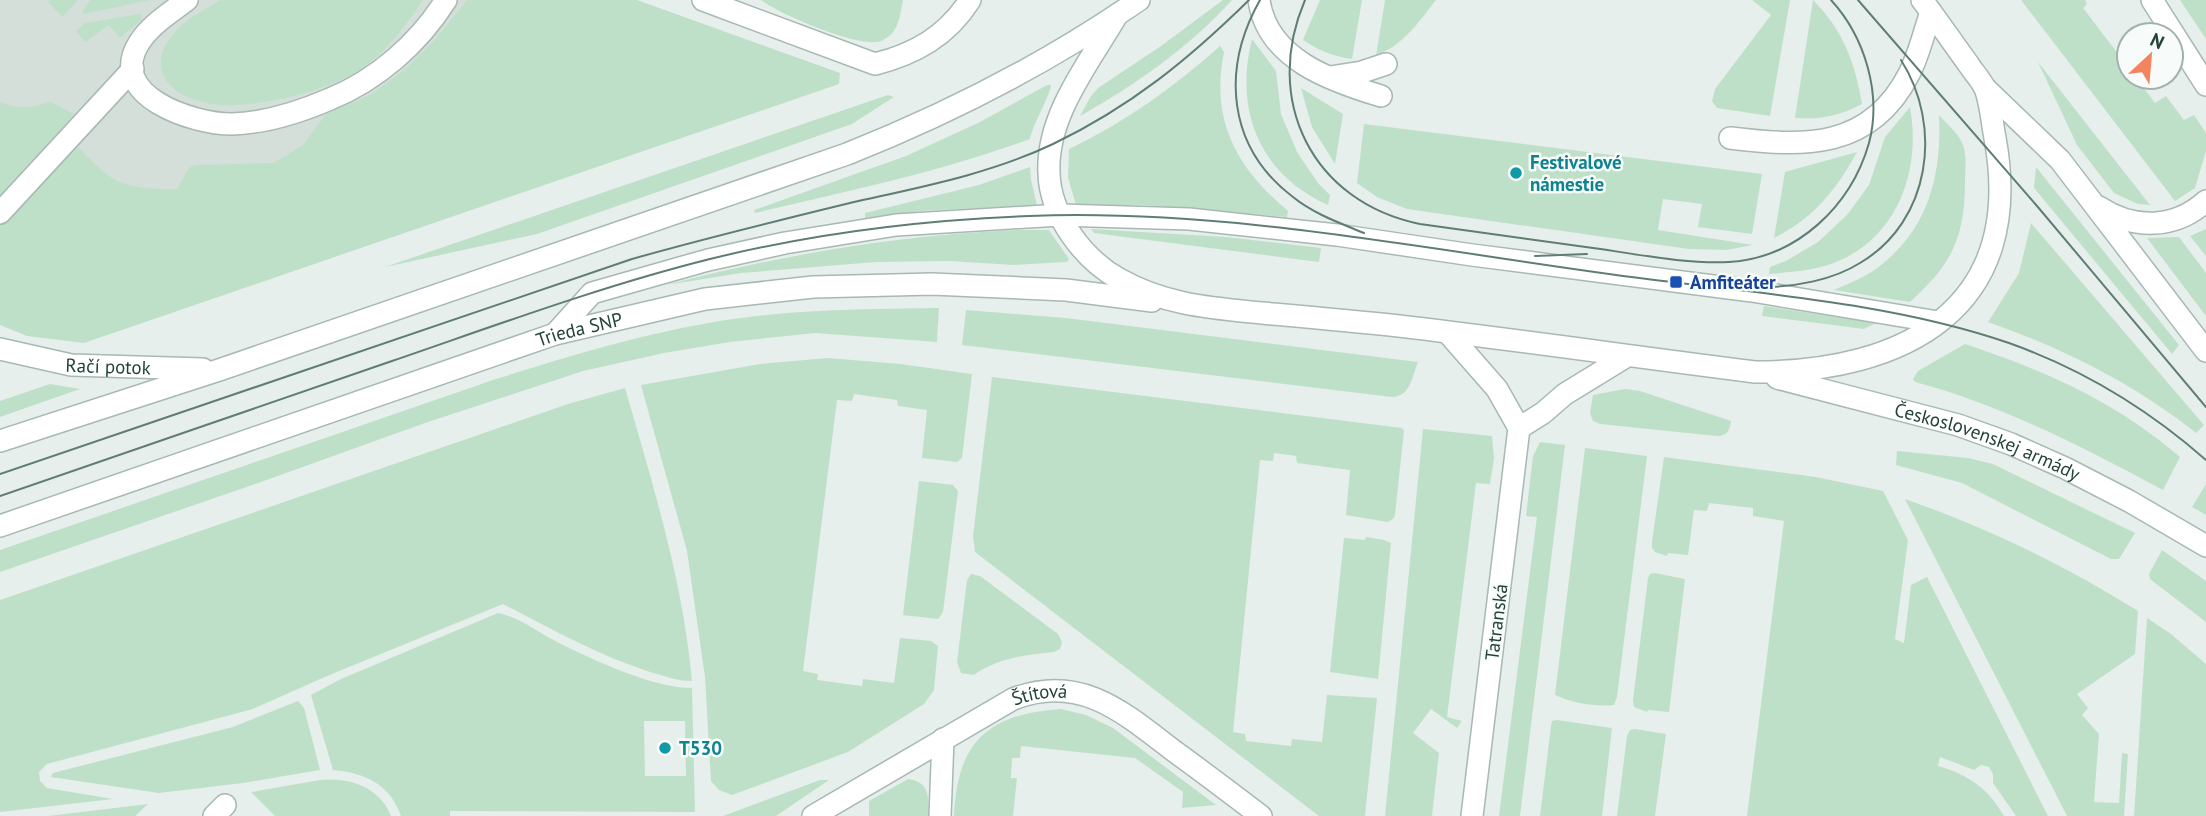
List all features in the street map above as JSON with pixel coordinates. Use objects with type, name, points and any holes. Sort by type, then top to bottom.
[{"type":"street","points":[[187,0],[150,28],[138,43],[133,58],[136,83],[158,103],[192,118],[232,124],[282,116],[331,99],[369,78],[409,45],[446,0]]},
{"type":"street","points":[[703,0],[875,64],[899,58],[934,40],[951,25],[970,0]]},
{"type":"street","points":[[0,441],[219,370],[913,128],[1054,54],[1139,0]]},
{"type":"street","points":[[1259,0],[1266,25],[1276,40],[1302,64],[1328,78],[1381,96]]},
{"type":"street","points":[[2152,0],[2206,85]]},
{"type":"street","points":[[1927,6],[1986,89],[2060,160],[2206,351]]},
{"type":"street","points":[[1730,138],[1778,144],[1813,143],[1830,139],[1873,120],[1890,104],[1910,74],[1927,6]]},
{"type":"street","points":[[1117,15],[1061,110],[1054,128],[1049,174],[1060,215],[1094,261],[1118,279],[1185,305],[1448,333],[1755,373],[1820,369],[1874,357],[1906,344],[1958,306],[1970,292],[1981,275],[1994,239],[1999,211],[2000,166],[1986,89]]},
{"type":"street","points":[[1328,78],[1362,72],[1386,64]]},
{"type":"street","points":[[0,213],[133,69]]},
{"type":"street","points":[[2094,204],[2127,221],[2145,224],[2175,220],[2197,209],[2206,201]]},
{"type":"street","points":[[555,334],[592,293],[734,254],[831,234],[896,225],[1060,215],[1214,221],[1337,235],[1752,291],[1938,322]]},
{"type":"street","name":"Trieda SNP","points":[[0,526],[555,334],[705,299],[813,287],[932,284],[1066,290],[1185,305]]},
{"type":"street","points":[[1448,333],[1497,389],[1519,428],[1543,413],[1564,394],[1627,356]]},
{"type":"street","name":"Račí potok","points":[[0,349],[71,365],[219,370]]},
{"type":"street","name":"Československej armády","points":[[1755,373],[1958,425],[2011,444],[2129,501],[2206,546]]},
{"type":"street","name":"Tatranská","points":[[1472,816],[1519,428]]},
{"type":"street","name":"Štítová","points":[[813,816],[1013,699],[1045,690],[1076,693],[1119,709],[1261,816]]},
{"type":"street","points":[[940,816],[943,739]]},
{"type":"shaded area","points":[[0,0],[512,0],[452,94],[0,295]]},
{"type":"green space","points":[[78,0],[63,17],[48,2]]},
{"type":"green space","points":[[90,0],[150,0],[84,14],[82,12]]},
{"type":"green space","points":[[220,0],[423,0],[391,43],[372,61],[350,76],[322,88],[286,98],[250,104],[220,105],[191,99],[179,92],[169,84],[163,74],[161,62],[164,49],[173,34],[195,15]]},
{"type":"green space","points":[[467,0],[637,0],[840,73],[839,84],[84,343],[27,336],[0,325],[0,225],[76,145],[96,166],[114,179],[148,188],[177,189],[189,168],[195,165],[274,163],[303,145],[326,114],[372,94],[404,70],[433,42]]},
{"type":"green space","points":[[761,0],[903,0],[898,24],[892,34],[881,41],[871,42],[820,29]]},
{"type":"green space","points":[[1223,0],[1232,0],[1180,49],[1121,92],[1080,116],[1098,88]]},
{"type":"green space","points":[[1320,0],[1362,0],[1352,59],[1326,52],[1303,40]]},
{"type":"green space","points":[[1385,0],[1436,0],[1403,39],[1376,56]]},
{"type":"green space","points":[[1752,0],[1790,0],[1770,116],[1717,108],[1712,101],[1715,89],[1771,15]]},
{"type":"green space","points":[[1813,0],[1840,35],[1856,74],[1862,104],[1829,116],[1795,118]]},
{"type":"green space","points":[[2021,0],[2085,0],[2087,4],[2083,8],[2115,50],[2115,91],[2146,91],[2155,103],[2166,96],[2184,120],[2194,115],[2206,133],[2206,151],[2195,188],[2175,201]]},
{"type":"green space","points":[[2180,0],[2206,0],[2206,39]]},
{"type":"green space","points":[[141,14],[142,20],[120,38],[109,25],[85,42],[76,31],[85,23]]},
{"type":"green space","points":[[1252,39],[1276,71],[1281,114],[1297,152],[1318,183],[1330,195],[1328,205],[1304,192],[1284,176],[1257,137],[1250,115],[1247,91],[1247,65]]},
{"type":"green space","points":[[1220,46],[1224,52],[1221,100],[1232,141],[1255,178],[1288,211],[1287,217],[1144,205],[1076,205],[1068,178],[1069,149],[1148,103]]},
{"type":"green space","points":[[2038,62],[2150,205],[2138,204],[2114,193],[2077,145]]},
{"type":"green space","points":[[1051,85],[1050,91],[1030,139],[928,171],[755,213],[754,210],[906,156],[980,122]]},
{"type":"green space","points":[[1301,88],[1343,114],[1335,164],[1312,127]]},
{"type":"green space","points":[[888,95],[894,97],[852,124],[537,234],[385,267]]},
{"type":"green space","points":[[0,102],[25,107],[51,102],[74,114],[0,198]]},
{"type":"green space","points":[[1910,107],[1912,156],[1899,202],[1887,222],[1871,240],[1852,255],[1828,265],[1769,274],[1770,267],[1818,242],[1847,215],[1869,185],[1885,137]]},
{"type":"green space","points":[[1939,115],[1961,141],[1965,159],[1962,220],[1958,236],[1945,263],[1910,302],[1834,290],[1873,271],[1907,239],[1918,222],[1934,182],[1938,161]]},
{"type":"green space","points":[[1364,124],[1762,174],[1752,234],[1698,227],[1702,204],[1663,199],[1658,230],[1753,245],[1726,250],[1689,249],[1407,209],[1377,197],[1357,183]]},
{"type":"green space","points":[[1857,152],[1823,202],[1801,222],[1774,238],[1785,172]]},
{"type":"green space","points":[[1030,167],[1037,205],[921,211],[865,218],[865,213],[979,185]]},
{"type":"green space","points":[[2036,167],[2179,345],[2172,354],[2034,188]]},
{"type":"green space","points":[[2031,223],[2204,425],[2196,433],[2148,398],[2097,369],[1988,322],[2019,273]]},
{"type":"green space","points":[[1091,229],[1226,237],[1321,248],[1319,262],[1094,233]]},
{"type":"green space","points":[[2206,229],[2206,256],[2190,236]]},
{"type":"green space","points":[[1049,230],[1069,259],[1067,262],[1013,265],[949,261],[876,262],[741,273],[666,285],[753,264],[840,248],[928,236]]},
{"type":"green space","points":[[2179,237],[2206,273],[2206,316],[2147,238]]},
{"type":"green space","points":[[1764,306],[1876,323],[1864,329],[1762,316]]},
{"type":"green space","points":[[939,308],[937,342],[815,333],[730,342],[583,371],[425,423],[0,572],[0,550],[496,379],[587,352],[679,329],[765,315]]},
{"type":"green space","points":[[966,310],[1066,318],[1418,362],[1407,390],[1392,397],[962,345]]},
{"type":"green space","points":[[1965,344],[2023,365],[2078,390],[2156,437],[2180,457],[2163,490],[2073,443],[2011,415],[1915,382],[1913,379],[1918,371]]},
{"type":"green space","points":[[828,358],[972,374],[962,458],[957,462],[922,458],[927,410],[898,406],[897,400],[854,394],[852,401],[837,400],[803,671],[818,674],[817,680],[862,686],[863,679],[894,683],[900,638],[931,641],[938,646],[934,690],[924,704],[848,752],[732,795],[719,790],[711,781],[705,677],[687,551],[641,385],[760,364]]},
{"type":"green space","points":[[992,377],[1402,428],[1404,431],[1395,514],[1388,522],[1346,515],[1350,470],[1297,463],[1296,456],[1274,453],[1273,461],[1260,460],[1233,732],[1245,734],[1246,741],[1291,746],[1292,739],[1322,742],[1327,695],[1377,698],[1365,816],[1319,816],[975,552],[973,536]]},
{"type":"green space","points":[[50,384],[80,389],[0,417],[0,401]]},
{"type":"green space","points":[[625,388],[674,570],[692,681],[665,677],[611,658],[503,604],[253,709],[47,764],[39,772],[40,781],[47,788],[113,799],[0,812],[0,600],[568,404]]},
{"type":"green space","points":[[1625,389],[1640,391],[1731,421],[1730,427],[1726,434],[1717,436],[1600,424],[1593,421],[1590,413],[1593,395]]},
{"type":"green space","points":[[1423,429],[1492,436],[1494,459],[1490,484],[1476,483],[1447,717],[1462,721],[1457,728],[1431,709],[1413,733],[1439,753],[1432,816],[1385,816]]},
{"type":"green space","points":[[1540,442],[1565,445],[1520,816],[1499,816],[1537,517],[1526,516],[1533,456]]},
{"type":"green space","points":[[1585,448],[1647,456],[1614,705],[1584,704],[1555,695]]},
{"type":"green space","points":[[1897,451],[1968,458],[1993,464],[2135,533],[2119,559],[2111,559],[1962,483],[1896,465]]},
{"type":"green space","points":[[1664,457],[1816,477],[1883,491],[1908,540],[1895,639],[1904,643],[1911,585],[1927,577],[2048,816],[2016,816],[1993,783],[1993,774],[1989,767],[1981,765],[1974,770],[1940,757],[1938,766],[1977,784],[2004,816],[1747,816],[1784,521],[1753,516],[1753,508],[1709,503],[1707,511],[1694,510],[1688,555],[1668,553],[1667,556],[1655,552],[1652,542]]},
{"type":"green space","points":[[919,481],[953,485],[958,491],[943,612],[938,619],[903,615]]},
{"type":"green space","points":[[2206,484],[2206,515],[2192,507]]},
{"type":"green space","points":[[1905,499],[2024,548],[2138,611],[2135,654],[2077,694],[2088,708],[2082,715],[2099,734],[2094,802],[2119,803],[2122,753],[2128,754],[2124,816],[2067,816]]},
{"type":"green space","points":[[1366,537],[1391,543],[1378,679],[1330,672],[1344,538],[1365,540]]},
{"type":"green space","points":[[2162,550],[2206,581],[2206,622],[2150,579],[2149,574]]},
{"type":"green space","points":[[1655,573],[1685,579],[1669,712],[1647,712],[1634,707],[1633,700],[1648,578]]},
{"type":"green space","points":[[971,574],[980,576],[1058,634],[1062,642],[1060,649],[1002,661],[974,675],[961,673],[957,662],[967,580]]},
{"type":"green space","points":[[498,613],[506,615],[623,672],[676,687],[692,688],[695,812],[450,811],[450,816],[401,816],[390,796],[375,782],[356,774],[333,770],[311,695],[341,679]],"holes":[[[644,721],[685,721],[686,776],[645,776]]]},
{"type":"green space","points":[[2147,618],[2171,634],[2206,664],[2206,816],[2134,816]]},
{"type":"green space","points":[[298,701],[304,708],[320,770],[159,793],[51,777],[53,773],[233,727]]},
{"type":"green space","points":[[1061,709],[1086,715],[1113,728],[1216,805],[1182,808],[1183,792],[1135,758],[1021,746],[1020,758],[1012,758],[1011,778],[1017,778],[1013,816],[954,816],[956,790],[962,769],[970,751],[981,737],[1014,717]]},
{"type":"green space","points":[[1552,721],[1612,728],[1602,816],[1540,816],[1551,726]]},
{"type":"green space","points":[[1630,730],[1666,734],[1655,816],[1617,816],[1627,736]]},
{"type":"green space","points":[[908,779],[921,783],[927,792],[928,816],[869,816],[869,801]]},
{"type":"green space","points":[[320,780],[342,780],[362,786],[379,798],[391,816],[275,816],[251,792]]},
{"type":"green space","points":[[820,780],[829,780],[776,816],[723,816]]},
{"type":"green space","points":[[148,804],[135,816],[48,816]]},
{"type":"tram line","points":[[0,474],[632,259],[771,222],[955,179],[1005,164],[1081,130],[1133,98],[1203,43],[1249,0]]},
{"type":"tram line","points":[[1260,0],[1239,53],[1237,106],[1243,131],[1255,155],[1271,177],[1293,197],[1318,213],[1364,233]]},
{"type":"tram line","points":[[1305,0],[1293,37],[1290,74],[1294,109],[1306,141],[1325,170],[1350,194],[1382,212],[1420,224],[1695,262],[1729,262],[1754,258],[1777,251],[1798,239],[1818,225],[1835,207],[1861,166],[1872,124],[1872,86],[1868,67],[1853,31],[1831,0]]},
{"type":"tram line","points":[[1858,0],[2037,206],[2206,407]]},
{"type":"tram line","points":[[1763,287],[1813,281],[1849,269],[1884,245],[1902,223],[1915,198],[1923,170],[1925,142],[1922,114],[1914,86],[1901,60]]},
{"type":"tram line","points":[[0,496],[550,307],[710,259],[829,235],[948,221],[1029,216],[1107,215],[1261,226],[1830,302],[1922,319],[2009,343],[2062,365],[2137,407],[2206,460]]},
{"type":"tram line","points":[[1535,256],[1587,254]]},
{"type":"place","name":"Festivalové námestie","points":[[1516,173]]},
{"type":"place","name":"Amfiteáter","points":[[1676,282]]},
{"type":"place","name":"T530","points":[[665,748]]}]
